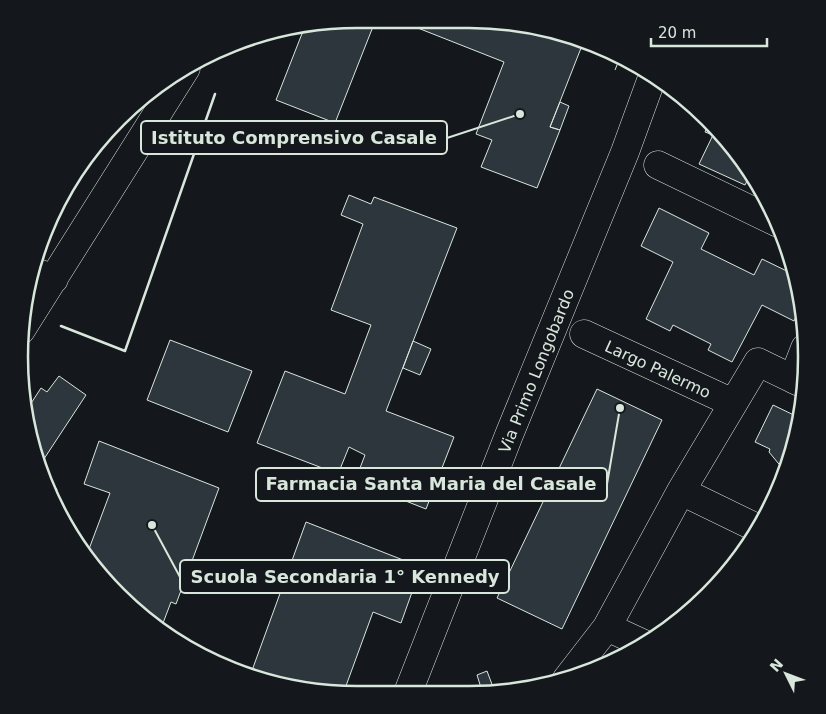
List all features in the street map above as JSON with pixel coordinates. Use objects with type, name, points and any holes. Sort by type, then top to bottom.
[{"type":"street","points":[[32,302],[43,275],[177,81]]},
{"type":"street","name":"Via Primo Longobardo","points":[[411,686],[625,152],[650,82]]},
{"type":"street","points":[[658,165],[768,218]]},
{"type":"street","name":"Largo Palermo","points":[[584,334],[733,403]]},
{"type":"street","name":"Largo Palermo","points":[[574,669],[607,627],[680,492],[758,362],[798,381]]},
{"type":"street","points":[[680,492],[752,526]]},
{"type":"street","points":[[607,627],[636,641]]},
{"type":"building","points":[[335,28],[372,28],[335,123],[276,100],[303,32]]},
{"type":"building","points":[[418,28],[491,28],[512,30],[554,39],[581,47],[550,127],[560,130],[537,188],[481,167],[492,140],[476,134],[504,62]]},
{"type":"building","points":[[560,102],[569,106],[560,130],[550,127]]},
{"type":"building","points":[[713,135],[747,181],[745,185],[699,164]]},
{"type":"building","points":[[349,195],[371,204],[374,197],[457,228],[386,411],[454,437],[426,509],[355,481],[365,455],[349,447],[338,474],[257,443],[285,371],[345,394],[371,325],[331,310],[363,224],[341,215]]},
{"type":"building","points":[[659,208],[709,233],[701,249],[754,275],[762,259],[787,271],[796,314],[794,321],[762,305],[732,362],[708,350],[711,344],[673,325],[670,331],[646,319],[673,262],[641,246]]},
{"type":"building","points":[[170,340],[252,371],[228,432],[147,400]]},
{"type":"building","points":[[413,341],[431,349],[420,375],[403,368]]},
{"type":"building","points":[[59,376],[86,395],[44,459],[31,404],[41,388],[47,392]]},
{"type":"building","points":[[597,389],[662,420],[562,629],[497,598]]},
{"type":"building","points":[[773,405],[793,415],[780,465],[769,452],[770,449],[755,442]]},
{"type":"building","points":[[99,441],[219,488],[176,604],[171,602],[163,623],[124,590],[89,549],[110,493],[84,484]]},
{"type":"building","points":[[306,522],[421,567],[401,623],[373,612],[346,686],[314,684],[252,669]]},
{"type":"building","points":[[487,671],[493,686],[480,686],[477,675]]},
{"type":"fence","points":[[615,70],[618,63]]},
{"type":"wall","points":[[61,326],[125,351],[215,94]]},
{"type":"place","name":"Istituto Comprensivo Casale","points":[[520,114]]},
{"type":"place","name":"Farmacia Santa Maria del Casale","points":[[620,408]]},
{"type":"place","name":"Scuola Secondaria 1° Kennedy","points":[[152,525]]}]
